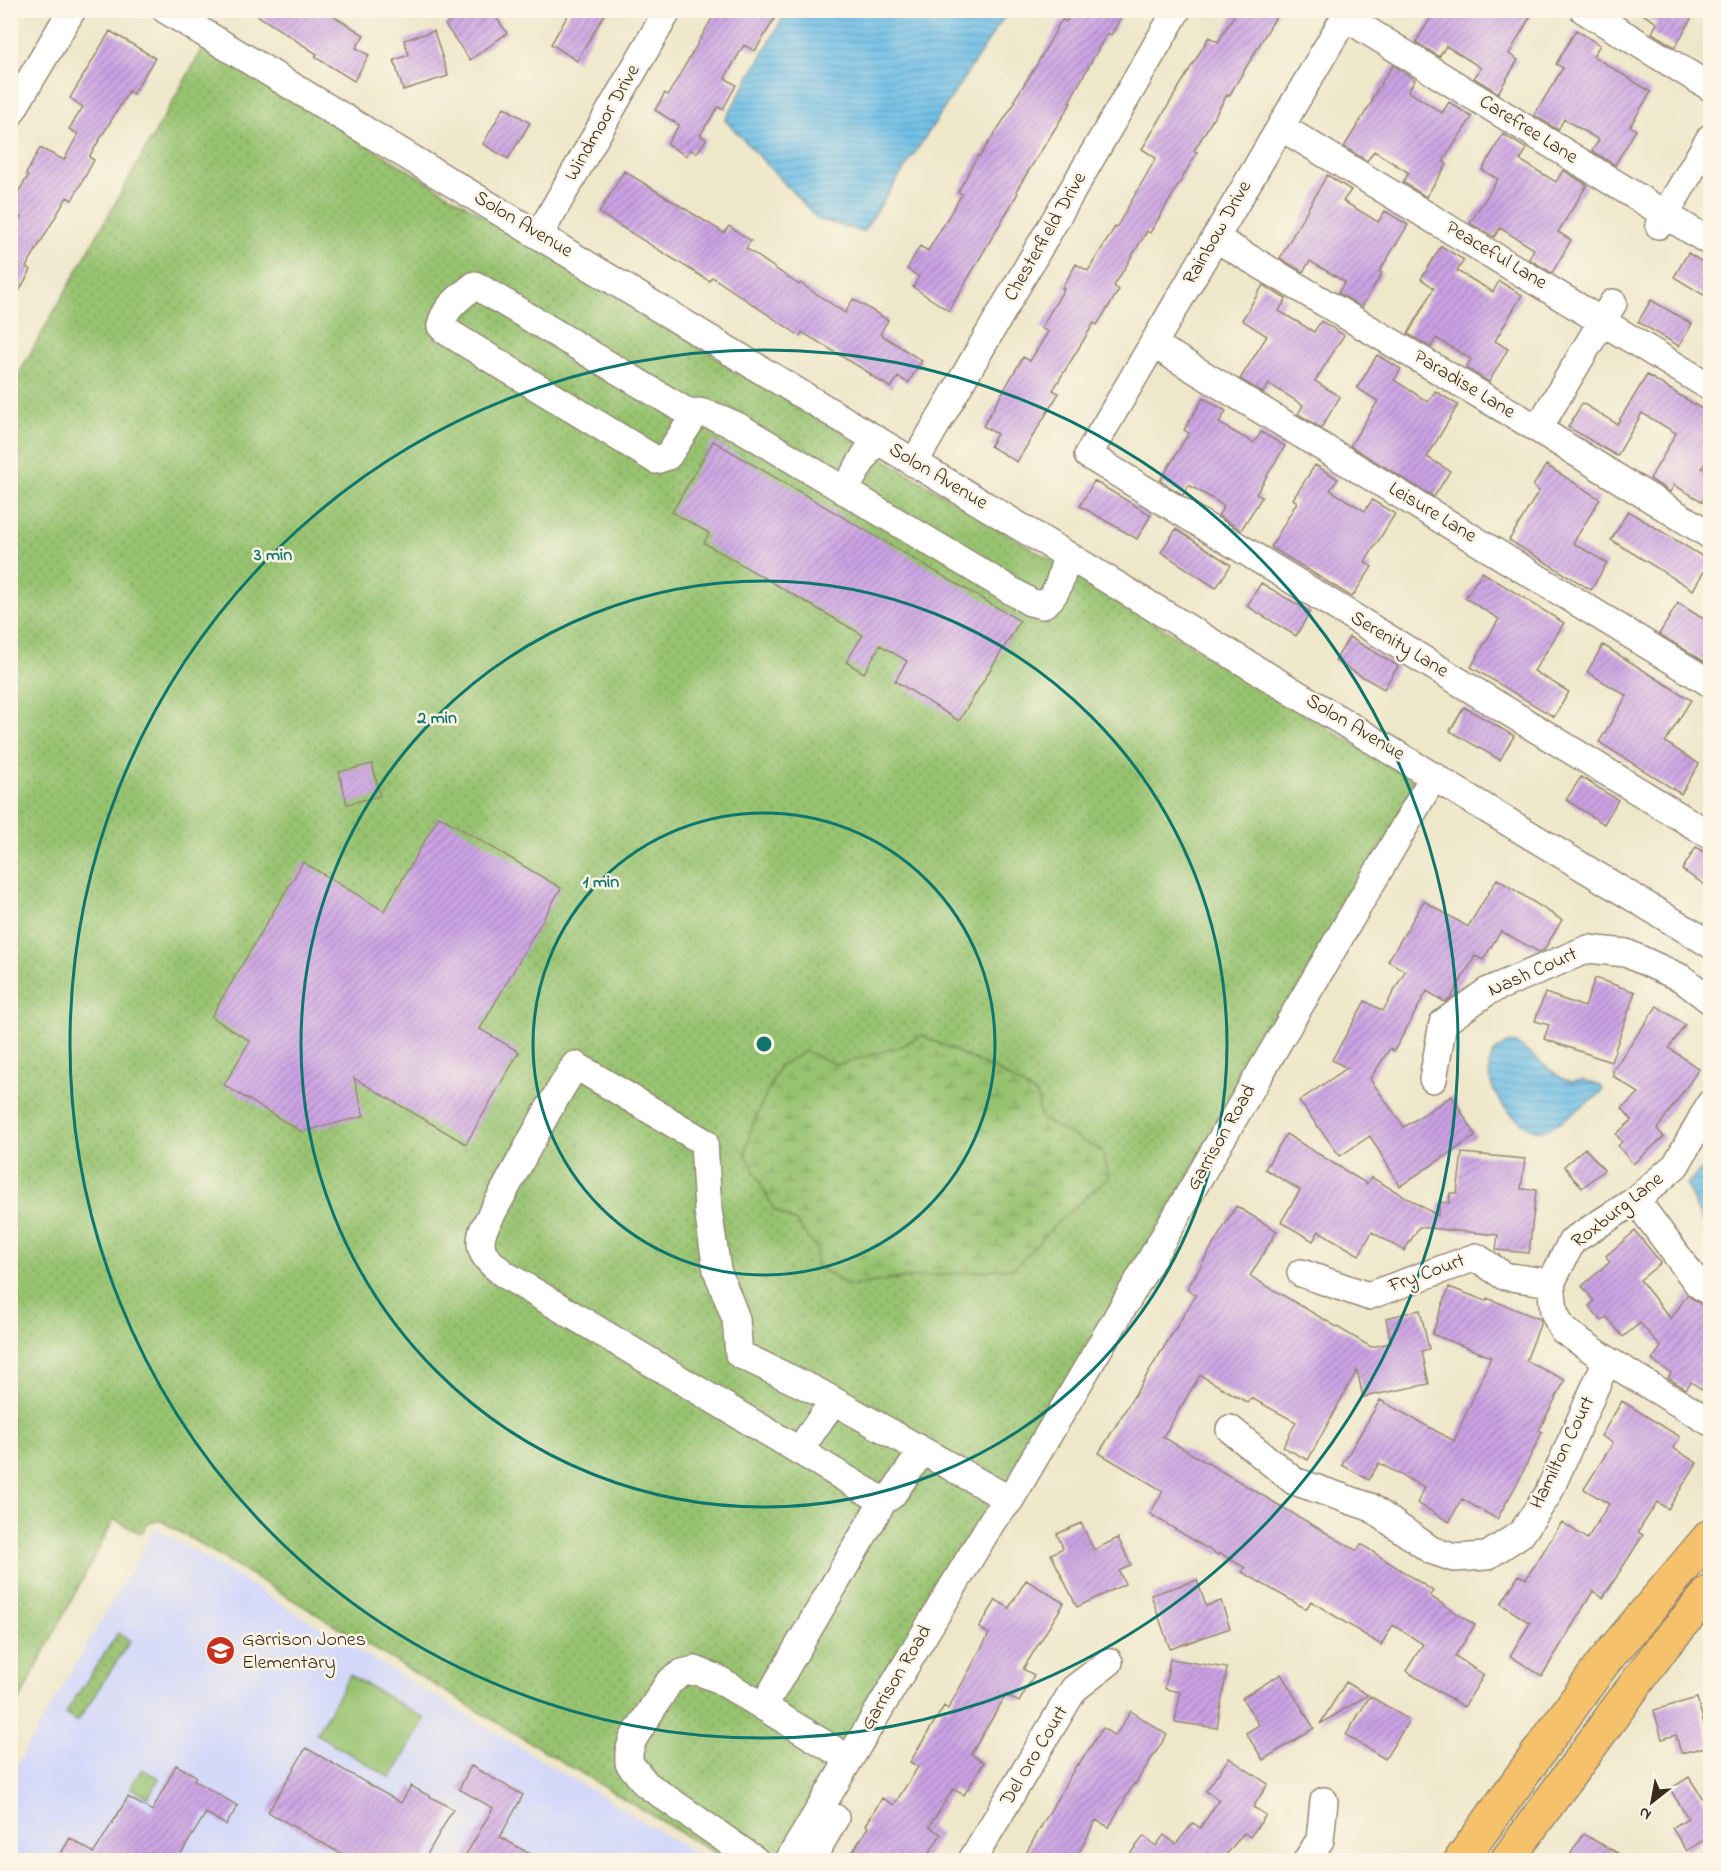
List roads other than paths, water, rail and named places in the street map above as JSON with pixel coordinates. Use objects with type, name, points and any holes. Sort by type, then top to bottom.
[{"type":"main road","points":[[1461,1860],[1603,1664],[1710,1536]]},
{"type":"main road","points":[[1508,1860],[1664,1645],[1710,1592]]},
{"type":"street","points":[[10,114],[72,10]]},
{"type":"street","name":"Solon Avenue","points":[[166,10],[1710,944]]},
{"type":"street","name":"Windmoor Drive","points":[[538,235],[668,10]]},
{"type":"street","name":"Chesterfield Drive","points":[[914,463],[1177,10]]},
{"type":"street","points":[[1584,10],[1710,87]]},
{"type":"street","name":"Rainbow Drive","points":[[1088,455],[1347,14]]},
{"type":"street","name":"Carefree Lane","points":[[1347,14],[1662,220],[1710,242]]},
{"type":"street","name":"Peaceful Lane","points":[[1281,127],[1607,312],[1710,387]]},
{"type":"street","points":[[1662,220],[1710,138]]},
{"type":"street","name":"Paradise Lane","points":[[1215,238],[1538,429],[1710,535]]},
{"type":"street","points":[[694,416],[475,285],[447,310],[442,320],[441,326],[446,331],[656,460],[668,456],[694,416],[699,412],[704,413],[739,427],[1035,604],[1042,604],[1050,600],[1057,588],[1067,555]]},
{"type":"street","points":[[1538,429],[1607,312]]},
{"type":"street","name":"Leisure Lane","points":[[1153,344],[1710,683]]},
{"type":"street","points":[[844,490],[875,439]]},
{"type":"street","name":"Serenity Lane","points":[[1088,455],[1710,835]]},
{"type":"street","name":"Garrison Road","points":[[789,1860],[994,1518],[1010,1500],[1434,776]]},
{"type":"street","name":"Nash Court","points":[[1432,1079],[1443,1023],[1488,991],[1588,949],[1626,953],[1681,978],[1710,1000]]},
{"type":"street","points":[[883,1501],[504,1274],[486,1259],[481,1249],[480,1238],[484,1228],[575,1065],[704,1143],[708,1210],[717,1270],[736,1319],[739,1353],[833,1401],[1010,1500]]},
{"type":"street","name":"Roxburg Lane","points":[[1551,1283],[1572,1241],[1636,1200],[1676,1165],[1710,1104]]},
{"type":"street","points":[[1636,1200],[1698,1284],[1710,1292]]},
{"type":"street","name":"Fry Court","points":[[1301,1273],[1368,1296],[1476,1257],[1503,1276],[1551,1283]]},
{"type":"street","points":[[1551,1283],[1554,1312],[1563,1330],[1607,1360],[1710,1422]]},
{"type":"street","name":"Hamilton Court","points":[[1230,1429],[1294,1481],[1370,1507],[1431,1550],[1454,1558],[1487,1556],[1522,1533],[1548,1494],[1607,1360]]},
{"type":"street","points":[[799,1451],[833,1401]]},
{"type":"street","points":[[763,1707],[883,1501],[891,1495],[922,1451]]},
{"type":"street","name":"Garrison Road","points":[[811,1860],[1003,1524],[1010,1500]]},
{"type":"street","name":"Del Oro Court","points":[[972,1860],[1074,1689],[1109,1662]]},
{"type":"street","points":[[755,1860],[646,1784],[629,1763],[629,1752],[633,1739],[669,1682],[682,1673],[695,1670],[718,1679],[849,1759]]},
{"type":"street","points":[[1307,1860],[1320,1840],[1324,1801]]},
{"type":"water","points":[[787,11],[1008,11],[863,232],[818,219],[725,120]]},
{"type":"water","points":[[1507,1043],[1517,1044],[1561,1078],[1571,1082],[1583,1080],[1601,1086],[1603,1090],[1595,1098],[1553,1126],[1542,1130],[1529,1128],[1504,1106],[1491,1082],[1489,1073],[1493,1055]]},
{"type":"water","points":[[1710,1149],[1710,1228],[1701,1219],[1686,1185],[1702,1169]]},
{"type":"place","name":"Garrison Jones Elementary","points":[[221,1651]]}]
